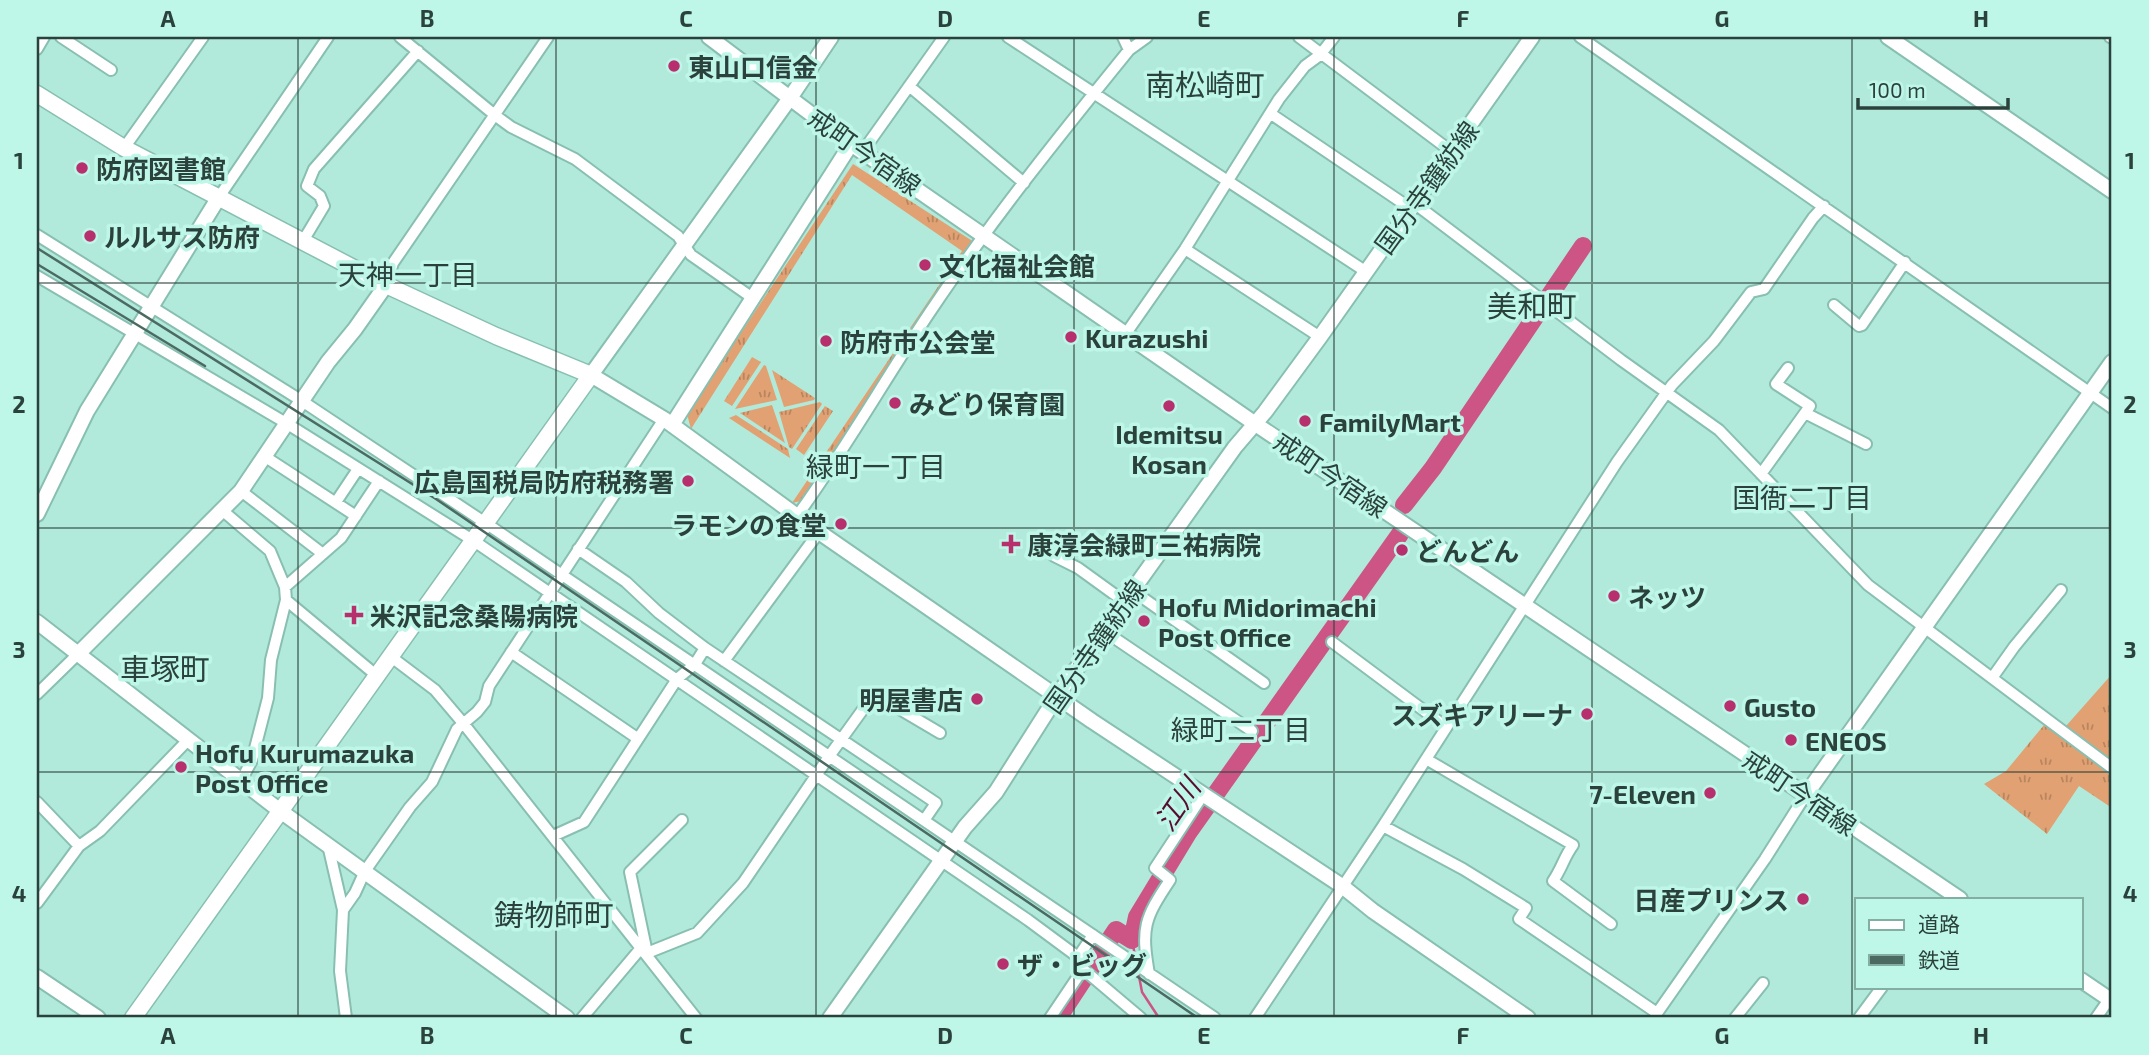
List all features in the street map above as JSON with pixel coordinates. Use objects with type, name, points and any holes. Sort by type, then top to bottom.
[{"type":"main road","points":[[37,94],[124,148],[386,285],[496,336],[591,375],[132,1018]]},
{"type":"street","points":[[37,49],[44,37]]},
{"type":"street","points":[[61,37],[111,70]]},
{"type":"street","points":[[124,148],[203,37]]},
{"type":"street","points":[[38,508],[87,411],[134,334],[219,197],[328,37]]},
{"type":"street","points":[[400,37],[496,116],[511,127],[575,159],[678,236],[691,255],[754,299]]},
{"type":"street","points":[[37,694],[241,491],[328,362],[386,285],[393,262],[548,37]]},
{"type":"street","points":[[831,37],[591,375],[668,422],[819,532],[1203,795],[1342,886],[1373,911],[1528,1018]]},
{"type":"street","points":[[343,910],[365,871],[410,807],[432,782],[457,729],[485,702],[489,686],[578,549],[857,147],[909,86],[944,37]]},
{"type":"street","points":[[1008,37],[1365,271]]},
{"type":"street","points":[[1123,37],[1129,50]]},
{"type":"street","points":[[797,516],[829,472],[930,312],[984,234],[1129,50],[1147,37]]},
{"type":"street","points":[[1299,37],[1452,152]]},
{"type":"street","points":[[1127,332],[1229,182],[1279,99],[1334,37]]},
{"type":"street","name":"国分寺鐘紡線","points":[[830,1018],[942,859],[996,792],[1104,631],[1254,423],[1320,337],[1532,37]]},
{"type":"street","points":[[1580,37],[2112,408]]},
{"type":"street","points":[[1888,37],[2112,191]]},
{"type":"street","name":"戒町今宿線","points":[[717,39],[790,98],[857,147],[1127,332],[1254,423],[1951,897]]},
{"type":"street","points":[[303,242],[324,206],[320,196],[307,186],[314,169],[418,51]]},
{"type":"street","points":[[909,86],[1024,183]]},
{"type":"street","points":[[1271,114],[1412,206],[1719,430],[1868,585],[2112,768]]},
{"type":"street","points":[[1255,1018],[1383,826],[1617,463],[1667,392],[1714,341],[1751,292],[1764,289],[1812,218],[1825,206]]},
{"type":"street","points":[[37,236],[302,401],[830,754],[1215,1018]]},
{"type":"street","points":[[1185,249],[1320,337]]},
{"type":"street","points":[[1834,304],[1859,326],[1905,262]]},
{"type":"street","points":[[37,276],[286,423],[474,541],[942,859],[1077,957],[1083,969],[1141,1018]]},
{"type":"street","points":[[1383,826],[1463,869],[1526,908],[1519,919],[1656,1016],[1765,859],[1805,796],[2112,362]]},
{"type":"street","points":[[1762,474],[1810,406],[1776,384],[1788,368]]},
{"type":"street","points":[[1805,413],[1866,444]]},
{"type":"street","points":[[264,456],[356,516]]},
{"type":"street","points":[[336,502],[358,468]]},
{"type":"street","points":[[285,587],[341,538],[379,481]]},
{"type":"street","points":[[241,491],[323,554]]},
{"type":"street","points":[[223,511],[270,551],[285,587],[286,600],[271,660],[268,698],[252,760],[242,780]]},
{"type":"street","points":[[724,661],[819,532]]},
{"type":"street","points":[[578,549],[626,582],[659,613],[705,648],[936,803],[925,820]]},
{"type":"street","points":[[1054,556],[1129,596],[1264,683]]},
{"type":"street","points":[[1992,678],[2061,590]]},
{"type":"street","points":[[286,600],[376,675]]},
{"type":"street","points":[[37,622],[279,810],[567,1018]]},
{"type":"street","points":[[1104,631],[1252,731]]},
{"type":"street","points":[[1332,642],[1446,727]]},
{"type":"street","points":[[553,836],[584,822],[677,679],[695,664],[705,648]]},
{"type":"street","points":[[511,652],[637,738]]},
{"type":"street","points":[[390,656],[435,690],[463,723],[696,1018]]},
{"type":"street","points":[[582,1018],[644,951],[697,933],[743,883],[874,694],[940,733]]},
{"type":"street","points":[[37,903],[79,846],[100,831],[188,740]]},
{"type":"street","points":[[1426,759],[1573,845],[1553,881],[1611,924]]},
{"type":"street","points":[[1149,974],[1144,945],[1145,926],[1150,911],[1170,880],[1155,868],[1203,795]]},
{"type":"street","points":[[37,802],[79,846]]},
{"type":"street","points":[[644,951],[630,872],[682,820]]},
{"type":"street","points":[[328,844],[343,910],[340,971],[345,1018]]},
{"type":"street","points":[[1077,957],[1093,935]]},
{"type":"street","points":[[1050,1018],[1083,969]]},
{"type":"street","points":[[37,977],[99,1018]]},
{"type":"street","points":[[2082,981],[2111,998],[2095,1018]]},
{"type":"street","points":[[1735,1018],[1763,983]]},
{"type":"street","points":[[1859,1018],[1881,988]]},
{"type":"green space","points":[[853,164],[974,242],[926,309],[801,501],[792,503],[962,251],[852,175],[691,429],[687,414]]},
{"type":"green space","points":[[752,357],[761,362],[732,406],[724,401]]},
{"type":"green space","points":[[764,365],[777,400],[735,409]]},
{"type":"green space","points":[[772,370],[815,398],[814,400],[784,407]]},
{"type":"green space","points":[[820,402],[822,404],[792,449],[789,447],[779,412]]},
{"type":"green space","points":[[772,405],[785,443],[740,413]]},
{"type":"green space","points":[[825,406],[833,411],[804,455],[796,449]]},
{"type":"green space","points":[[736,415],[788,449],[790,458],[729,418]]},
{"type":"green space","points":[[2112,674],[2112,761],[2066,726]]},
{"type":"green space","points":[[2044,725],[2112,775],[2112,808],[2079,786],[2047,834],[1984,784],[2006,771]]},
{"type":"waterway","name":"江川","points":[[1404,505],[1433,468],[1583,246]]},
{"type":"waterway","name":"江川","points":[[1058,1018],[1116,930],[1132,940],[1137,917],[1188,833],[1400,534]]},
{"type":"waterway","points":[[1132,940],[1136,961]]},
{"type":"waterway","points":[[1138,971],[1142,992],[1159,1018]]},
{"type":"railway","points":[[37,248],[436,499],[1198,1018]]},
{"type":"railway","points":[[37,264],[205,366]]},
{"type":"place","name":"東山口信金","points":[[674,66]]},
{"type":"place","name":"防府図書館","points":[[82,168]]},
{"type":"place","name":"ルルサス防府","points":[[90,236]]},
{"type":"place","name":"文化福祉会館","points":[[925,265]]},
{"type":"place","name":"Kurazushi","points":[[1071,337]]},
{"type":"place","name":"防府市公会堂","points":[[826,341]]},
{"type":"place","name":"みどり保育園","points":[[895,403]]},
{"type":"place","name":"Idemitsu Kosan","points":[[1169,406]]},
{"type":"place","name":"FamilyMart","points":[[1305,421]]},
{"type":"place","name":"広島国税局防府税務署","points":[[688,481]]},
{"type":"place","name":"ラモンの食堂","points":[[841,524]]},
{"type":"place","name":"康淳会緑町三祐病院","points":[[1011,544]]},
{"type":"place","name":"どんどん","points":[[1402,550]]},
{"type":"place","name":"ネッツ","points":[[1614,596]]},
{"type":"place","name":"米沢記念桑陽病院","points":[[354,615]]},
{"type":"place","name":"Hofu Midorimachi Post Office","points":[[1144,621]]},
{"type":"place","name":"明屋書店","points":[[977,699]]},
{"type":"place","name":"Gusto","points":[[1730,706]]},
{"type":"place","name":"スズキアリーナ","points":[[1587,714]]},
{"type":"place","name":"ENEOS","points":[[1791,740]]},
{"type":"place","name":"Hofu Kurumazuka Post Office","points":[[181,767]]},
{"type":"place","name":"7-Eleven","points":[[1710,793]]},
{"type":"place","name":"日産プリンス","points":[[1803,899]]},
{"type":"place","name":"ザ・ビッグ","points":[[1003,964]]},
{"type":"district","name":"南松崎町","points":[[1205,84]]},
{"type":"district","name":"天神一丁目","points":[[408,274]]},
{"type":"district","name":"美和町","points":[[1532,305]]},
{"type":"district","name":"緑町一丁目","points":[[876,466]]},
{"type":"district","name":"国衙二丁目","points":[[1802,497]]},
{"type":"district","name":"車塚町","points":[[165,668]]},
{"type":"district","name":"緑町二丁目","points":[[1241,729]]},
{"type":"district","name":"鋳物師町","points":[[554,914]]}]
